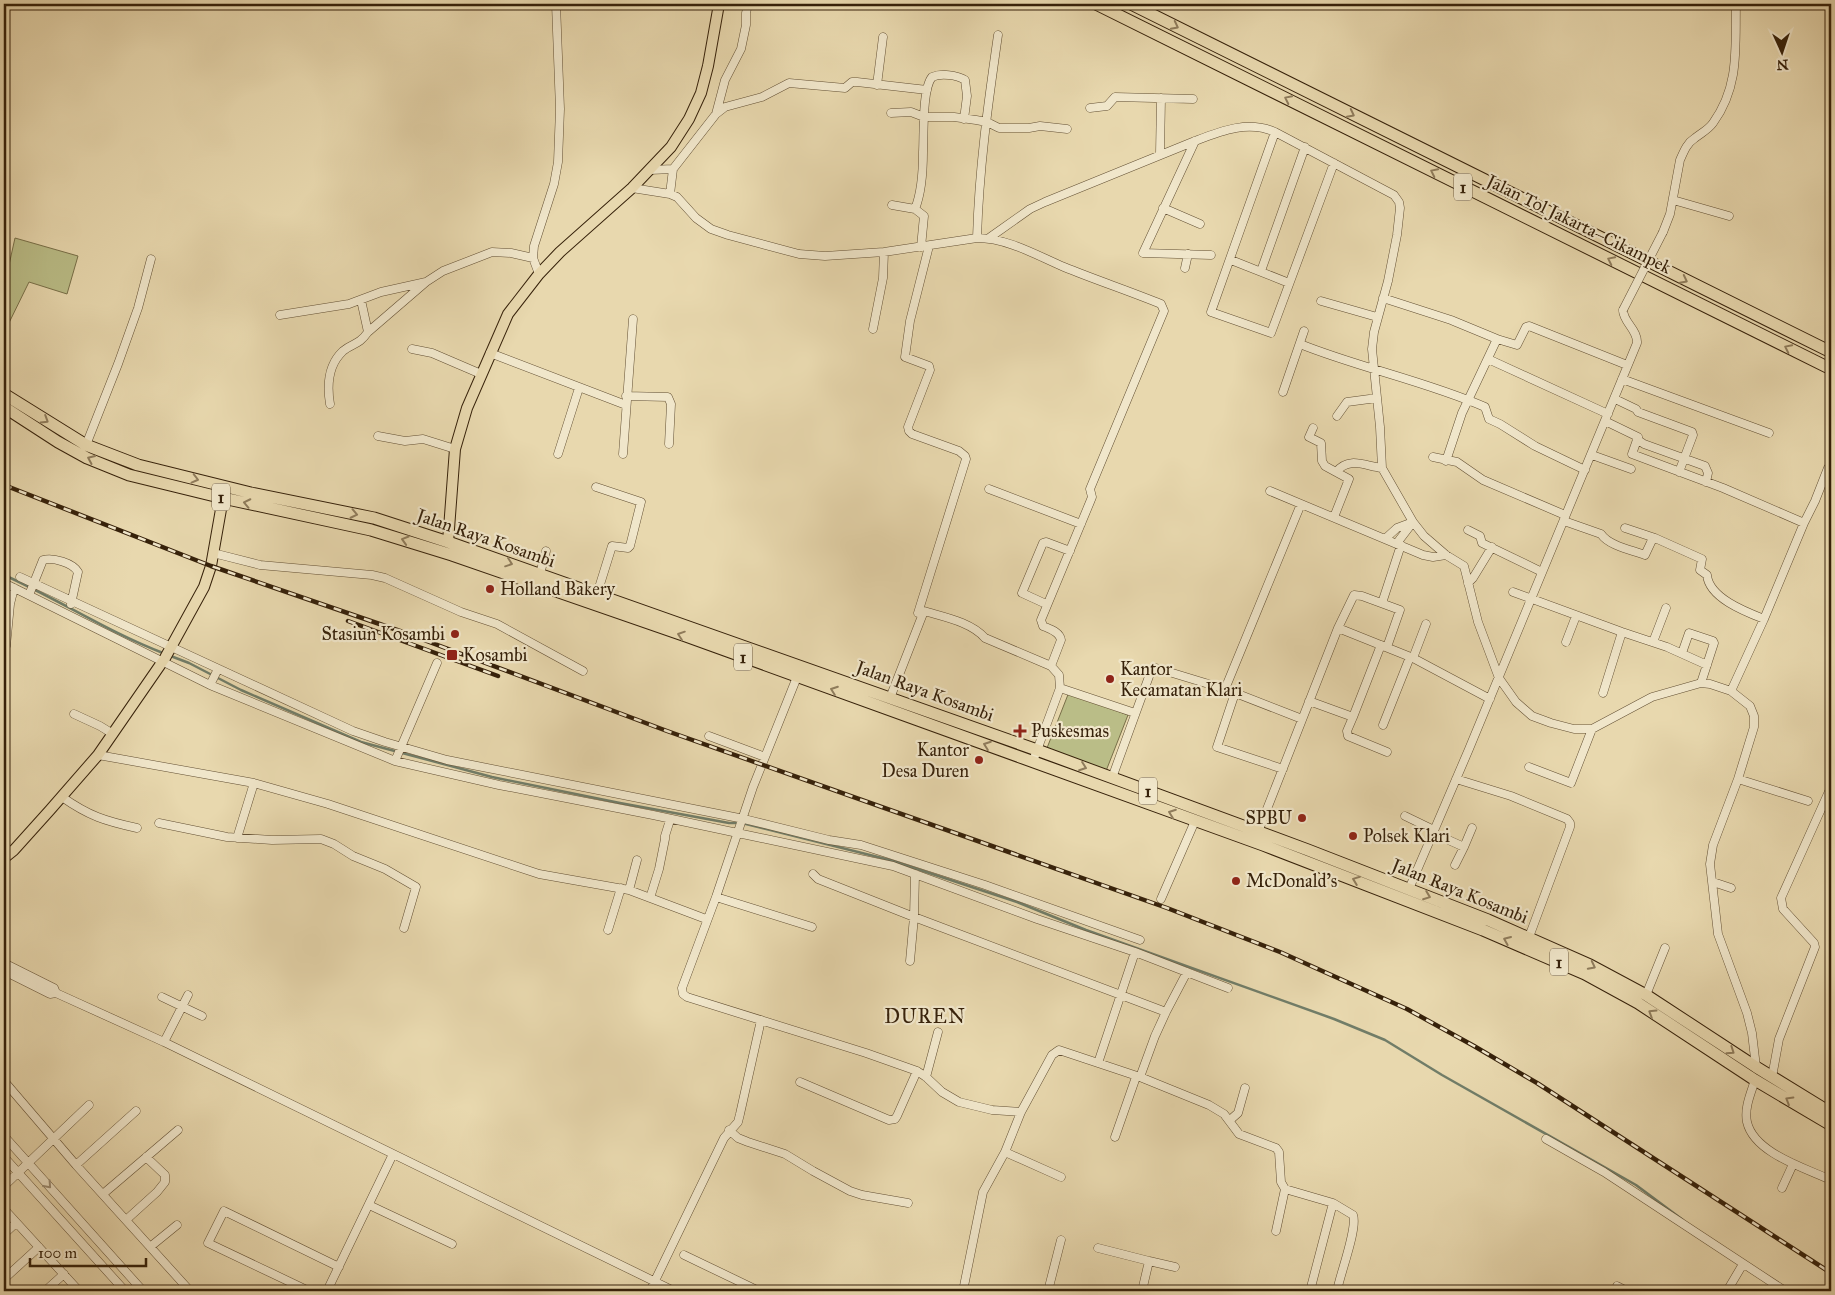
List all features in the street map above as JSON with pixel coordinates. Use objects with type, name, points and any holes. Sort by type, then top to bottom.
[{"type":"highway","name":"Jalan Tol Jakarta–Cikampek","points":[[1096,4],[1831,369]]},
{"type":"highway","name":"Jalan Tol Jakarta–Cikampek","points":[[1131,4],[1831,352]]},
{"type":"highway","name":"Jalan Raya Kosambi","points":[[4,394],[86,445],[138,465],[251,492],[374,518],[448,542],[1037,750],[1263,837],[1586,974],[1654,1013],[1755,1080],[1831,1125]]},
{"type":"highway","name":"Jalan Raya Kosambi","points":[[4,407],[58,442],[87,458],[129,475],[223,498],[371,530],[452,554],[1033,761],[1195,821],[1263,837],[1409,889],[1529,937],[1590,965],[1646,995],[1756,1067],[1831,1113]]},
{"type":"main road","points":[[448,542],[455,449],[467,408],[508,314],[539,274],[567,246],[632,188],[671,148],[697,104],[708,66],[719,4]]},
{"type":"main road","points":[[4,858],[14,850],[62,797],[98,754],[168,653],[201,595],[210,570],[223,498]]},
{"type":"street","points":[[539,274],[533,258],[538,232],[554,184],[558,162],[560,109],[556,4]]},
{"type":"street","points":[[716,114],[725,80],[740,48],[746,25],[748,4]]},
{"type":"street","points":[[1409,889],[1592,455],[1638,339],[1623,310],[1663,232],[1670,214],[1683,153],[1695,138],[1710,127],[1723,108],[1731,90],[1735,60],[1736,4]]},
{"type":"street","points":[[977,238],[979,186],[987,122],[989,87],[998,36]]},
{"type":"street","points":[[877,85],[883,37]]},
{"type":"street","points":[[915,209],[923,161],[924,117],[930,78],[936,75],[964,78],[967,83],[967,96],[964,119]]},
{"type":"street","points":[[670,194],[673,169],[716,114],[725,107],[762,97],[789,83],[845,88],[852,82],[927,90]]},
{"type":"street","points":[[1090,108],[1106,106],[1115,97],[1193,99]]},
{"type":"street","points":[[1160,154],[1161,98]]},
{"type":"street","points":[[891,113],[910,112],[924,117],[987,122],[999,128],[1040,126],[1067,129]]},
{"type":"street","points":[[989,238],[1023,214],[1045,202],[1160,154],[1234,128],[1261,127],[1275,132],[1394,195],[1399,202],[1400,210],[1397,235],[1377,317],[1372,349],[1382,468],[1412,522],[1424,536],[1446,555],[1464,566],[1478,622],[1499,678],[1516,702],[1532,716],[1574,730],[1592,730],[1652,697],[1701,683],[1715,685],[1731,691],[1750,706],[1755,721],[1751,741],[1711,852],[1710,864],[1718,934],[1747,1013],[1756,1067]]},
{"type":"street","points":[[1275,132],[1212,312],[1269,333],[1273,314],[1289,283],[1334,162]]},
{"type":"street","points":[[1194,141],[1143,253],[1211,255]]},
{"type":"street","points":[[1261,271],[1305,147]]},
{"type":"street","points":[[650,170],[673,169]]},
{"type":"street","points":[[632,188],[670,194],[677,197],[696,218],[712,229],[728,236],[799,254],[825,256],[884,252],[977,238],[989,238],[1019,247],[1161,304],[1164,307],[1164,311],[1090,489],[1092,497],[1082,524],[1046,604],[1041,620],[1042,624],[1059,634],[1062,640],[1051,666]]},
{"type":"street","points":[[1672,200],[1730,216]]},
{"type":"street","points":[[892,205],[915,209],[924,216],[920,247]]},
{"type":"street","points":[[1163,208],[1200,224]]},
{"type":"street","points":[[918,613],[966,459],[959,451],[909,431],[908,426],[930,370],[929,366],[905,357],[910,321],[929,246]]},
{"type":"street","points":[[330,404],[328,386],[336,359],[344,351],[360,343],[368,332],[426,282],[443,271],[492,252],[511,253],[533,258]]},
{"type":"street","points":[[873,329],[883,278],[884,252]]},
{"type":"street","points":[[1185,268],[1188,254]]},
{"type":"street","points":[[86,445],[138,308],[151,259]]},
{"type":"street","points":[[1231,260],[1289,283]]},
{"type":"street","points":[[280,315],[349,304],[404,286],[426,282]]},
{"type":"street","points":[[1383,298],[1517,345],[1526,327],[1529,326],[1627,365]]},
{"type":"street","points":[[361,300],[368,332]]},
{"type":"street","points":[[1322,301],[1377,317]]},
{"type":"street","points":[[623,454],[632,319]]},
{"type":"street","points":[[1283,392],[1304,331]]},
{"type":"street","points":[[1446,461],[1462,413],[1497,339]]},
{"type":"street","points":[[1300,344],[1468,400],[1485,408],[1489,419],[1536,446],[1585,470]]},
{"type":"street","points":[[412,349],[432,353],[482,374]]},
{"type":"street","points":[[490,353],[626,405]]},
{"type":"street","points":[[1488,359],[1606,418],[1638,437],[1638,440],[1644,444],[1705,466],[1708,472],[1706,482]]},
{"type":"street","points":[[1622,379],[1769,433]]},
{"type":"street","points":[[558,454],[579,388]]},
{"type":"street","points":[[626,396],[668,397],[671,404],[669,444]]},
{"type":"street","points":[[1337,416],[1347,402],[1376,398]]},
{"type":"street","points":[[1615,399],[1636,409],[1638,412],[1693,434],[1679,472]]},
{"type":"street","points":[[1313,428],[1309,437],[1322,445],[1320,452],[1322,461],[1326,466],[1349,478],[1334,517]]},
{"type":"street","points":[[378,436],[405,441],[423,439],[455,449]]},
{"type":"street","points":[[1638,437],[1631,452],[1632,454],[1706,482],[1804,524]]},
{"type":"street","points":[[1592,455],[1631,469]]},
{"type":"street","points":[[1433,457],[1457,462],[1483,480],[1601,534],[1616,545],[1645,555],[1653,538]]},
{"type":"street","points":[[1336,472],[1343,465],[1353,462],[1382,468]]},
{"type":"street","points":[[1731,691],[1804,524],[1816,501],[1828,468]]},
{"type":"street","points":[[596,487],[641,502],[630,546],[628,548],[612,546],[597,594]]},
{"type":"street","points":[[989,489],[1082,524]]},
{"type":"street","points":[[1270,491],[1428,556],[1446,555]]},
{"type":"street","points":[[1225,689],[1301,504]]},
{"type":"street","points":[[1386,538],[1397,528],[1412,522]]},
{"type":"street","points":[[1382,603],[1399,544],[1412,522]]},
{"type":"street","points":[[1625,528],[1702,559],[1700,570],[1707,575],[1712,589],[1735,608],[1764,619]]},
{"type":"street","points":[[1468,530],[1480,536],[1482,543],[1542,572]]},
{"type":"street","points":[[1046,604],[1022,593],[1042,543],[1046,542],[1070,551]]},
{"type":"street","points":[[1468,583],[1492,547]]},
{"type":"street","points":[[540,574],[546,551]]},
{"type":"street","points":[[213,553],[260,565],[372,575],[385,578],[453,608],[497,624],[583,670]]},
{"type":"street","points":[[32,589],[43,560],[55,559],[76,568],[78,572],[70,608]]},
{"type":"street","points":[[20,577],[32,589],[70,608],[168,653],[216,671],[353,730],[398,754],[448,760],[896,861],[911,868],[1102,934],[1140,940]]},
{"type":"street","points":[[4,583],[14,588],[32,589],[168,653],[211,683],[398,754],[490,783],[670,820],[741,826],[827,846],[862,845],[911,868],[1102,934],[1136,952],[1228,988]]},
{"type":"street","points":[[6,646],[10,604],[14,588]]},
{"type":"street","points":[[1513,592],[1653,642],[1706,664]]},
{"type":"street","points":[[1263,837],[1283,769],[1338,628],[1354,595],[1362,596],[1400,611],[1347,731],[1348,736],[1387,752]]},
{"type":"street","points":[[1653,642],[1666,608]]},
{"type":"street","points":[[890,698],[924,611],[969,626],[979,631],[985,638],[1051,666],[1059,675],[1060,688],[1033,761]]},
{"type":"street","points":[[1566,642],[1576,616]]},
{"type":"street","points":[[1383,725],[1426,624]]},
{"type":"street","points":[[1338,628],[1412,658],[1490,699]]},
{"type":"street","points":[[1603,693],[1622,632]]},
{"type":"street","points":[[1682,653],[1689,633],[1713,641],[1714,646],[1706,664],[1701,683]]},
{"type":"street","points":[[398,754],[437,663]]},
{"type":"street","points":[[1112,778],[1151,671],[1156,668],[1225,689],[1302,720]]},
{"type":"street","points":[[211,683],[216,671]]},
{"type":"street","points":[[797,677],[753,787],[716,897],[682,988],[683,994],[687,997],[866,1053],[917,1071],[942,1092],[958,1102],[992,1110],[1022,1112]]},
{"type":"street","points":[[1060,688],[1135,714]]},
{"type":"street","points":[[1235,693],[1217,747],[1283,769]]},
{"type":"street","points":[[1309,701],[1353,717]]},
{"type":"street","points":[[74,714],[113,734]]},
{"type":"street","points":[[1529,767],[1571,783],[1592,730]]},
{"type":"street","points":[[709,736],[766,757]]},
{"type":"street","points":[[98,754],[254,783],[328,804],[540,874],[625,889],[706,920]]},
{"type":"street","points":[[1456,778],[1511,796],[1567,819],[1570,823],[1570,828],[1529,937]]},
{"type":"street","points":[[1738,779],[1808,801]]},
{"type":"street","points":[[237,838],[254,783]]},
{"type":"street","points":[[1772,1077],[1779,1039],[1815,950],[1814,943],[1783,909],[1781,898],[1831,787]]},
{"type":"street","points":[[62,797],[82,811],[98,818],[137,828]]},
{"type":"street","points":[[1405,816],[1464,847]]},
{"type":"street","points":[[650,898],[659,869],[664,836],[670,820]]},
{"type":"street","points":[[1161,899],[1195,821]]},
{"type":"street","points":[[159,823],[216,836],[272,840],[321,839],[334,844],[353,856],[385,869],[416,888],[404,928]]},
{"type":"street","points":[[1456,865],[1472,828]]},
{"type":"street","points":[[608,930],[637,860]]},
{"type":"street","points":[[910,960],[914,917],[911,868]]},
{"type":"street","points":[[814,874],[818,879],[914,917],[1166,1012]]},
{"type":"street","points":[[1713,882],[1731,888]]},
{"type":"street","points":[[716,897],[812,927]]},
{"type":"street","points":[[1646,995],[1665,948]]},
{"type":"street","points":[[1098,1063],[1136,952]]},
{"type":"street","points":[[4,963],[54,988],[56,993]]},
{"type":"street","points":[[4,971],[50,994],[56,993],[164,1042],[674,1291]]},
{"type":"street","points":[[1115,1138],[1155,1036],[1187,972]]},
{"type":"street","points":[[164,1042],[188,994]]},
{"type":"street","points":[[162,997],[202,1016]]},
{"type":"street","points":[[650,1291],[656,1282],[720,1145],[729,1130],[738,1122],[761,1020]]},
{"type":"street","points":[[926,1077],[938,1032]]},
{"type":"street","points":[[963,1291],[983,1192],[1052,1054],[1063,1050],[1209,1105],[1224,1114],[1239,1134],[1273,1146],[1278,1150],[1281,1182],[1286,1189],[1333,1203],[1353,1215],[1355,1222],[1339,1276],[1337,1291]]},
{"type":"street","points":[[800,1082],[892,1120],[897,1116],[917,1071]]},
{"type":"street","points":[[1755,1080],[1746,1112],[1749,1129],[1760,1143],[1793,1164],[1831,1180]]},
{"type":"street","points":[[4,1081],[76,1165],[190,1291]]},
{"type":"street","points":[[1230,1120],[1238,1113],[1246,1088]]},
{"type":"street","points":[[4,1186],[89,1105]]},
{"type":"street","points":[[76,1165],[136,1111]]},
{"type":"street","points":[[103,1194],[178,1130]]},
{"type":"street","points":[[729,1130],[738,1138],[785,1154],[813,1171],[862,1195],[908,1203]]},
{"type":"street","points":[[4,1136],[143,1291]]},
{"type":"street","points":[[1546,1140],[1604,1172],[1784,1291]]},
{"type":"street","points":[[1004,1152],[1061,1177]]},
{"type":"street","points":[[327,1291],[393,1154]]},
{"type":"street","points":[[4,1157],[125,1291]]},
{"type":"street","points":[[126,1220],[157,1192],[165,1182],[165,1175],[146,1157]]},
{"type":"street","points":[[1782,1188],[1793,1164]]},
{"type":"street","points":[[1276,1231],[1286,1189]]},
{"type":"street","points":[[1310,1291],[1333,1203]]},
{"type":"street","points":[[369,1205],[452,1244]]},
{"type":"street","points":[[4,1209],[79,1291]]},
{"type":"street","points":[[309,1291],[208,1243],[224,1211],[339,1267]]},
{"type":"street","points":[[4,1234],[16,1223]]},
{"type":"street","points":[[150,1247],[177,1225]]},
{"type":"street","points":[[1048,1291],[1061,1240]]},
{"type":"street","points":[[4,1279],[39,1247]]},
{"type":"street","points":[[1098,1248],[1175,1267]]},
{"type":"street","points":[[684,1255],[758,1291]]},
{"type":"street","points":[[1142,1291],[1149,1261]]},
{"type":"street","points":[[1727,1291],[1743,1264]]},
{"type":"street","points":[[45,1291],[64,1274]]},
{"type":"street","points":[[1617,1286],[1627,1291]]},
{"type":"green space","points":[[15,238],[78,256],[67,294],[29,282],[4,333],[4,274],[7,274]]},
{"type":"green space","points":[[1069,692],[1128,715],[1106,771],[1047,748]]},
{"type":"waterway","points":[[4,575],[143,645],[163,653]]},
{"type":"waterway","points":[[168,655],[189,663],[241,690],[361,742],[492,777],[620,803],[729,823],[742,823],[890,860],[1017,902],[1086,930],[1334,1019],[1385,1040],[1442,1075],[1636,1185],[1683,1220]]},
{"type":"railway","points":[[4,485],[211,566],[400,631],[667,731],[1167,908],[1280,952],[1407,1009],[1474,1046],[1537,1083],[1831,1273]]},
{"type":"railway","points":[[348,621],[498,676]]},
{"type":"place","name":"Holland Bakery","points":[[490,589]]},
{"type":"place","name":"Stasiun Kosambi","points":[[455,634]]},
{"type":"place","name":"Kosambi","points":[[452,655]]},
{"type":"place","name":"Kantor Kecamatan Klari","points":[[1110,679]]},
{"type":"place","name":"Puskesmas","points":[[1020,731]]},
{"type":"place","name":"Kantor Desa Duren","points":[[979,760]]},
{"type":"place","name":"SPBU","points":[[1302,818]]},
{"type":"place","name":"Polsek Klari","points":[[1353,836]]},
{"type":"place","name":"McDonald's","points":[[1236,881]]},
{"type":"district","name":"DUREN","points":[[925,1016]]}]
